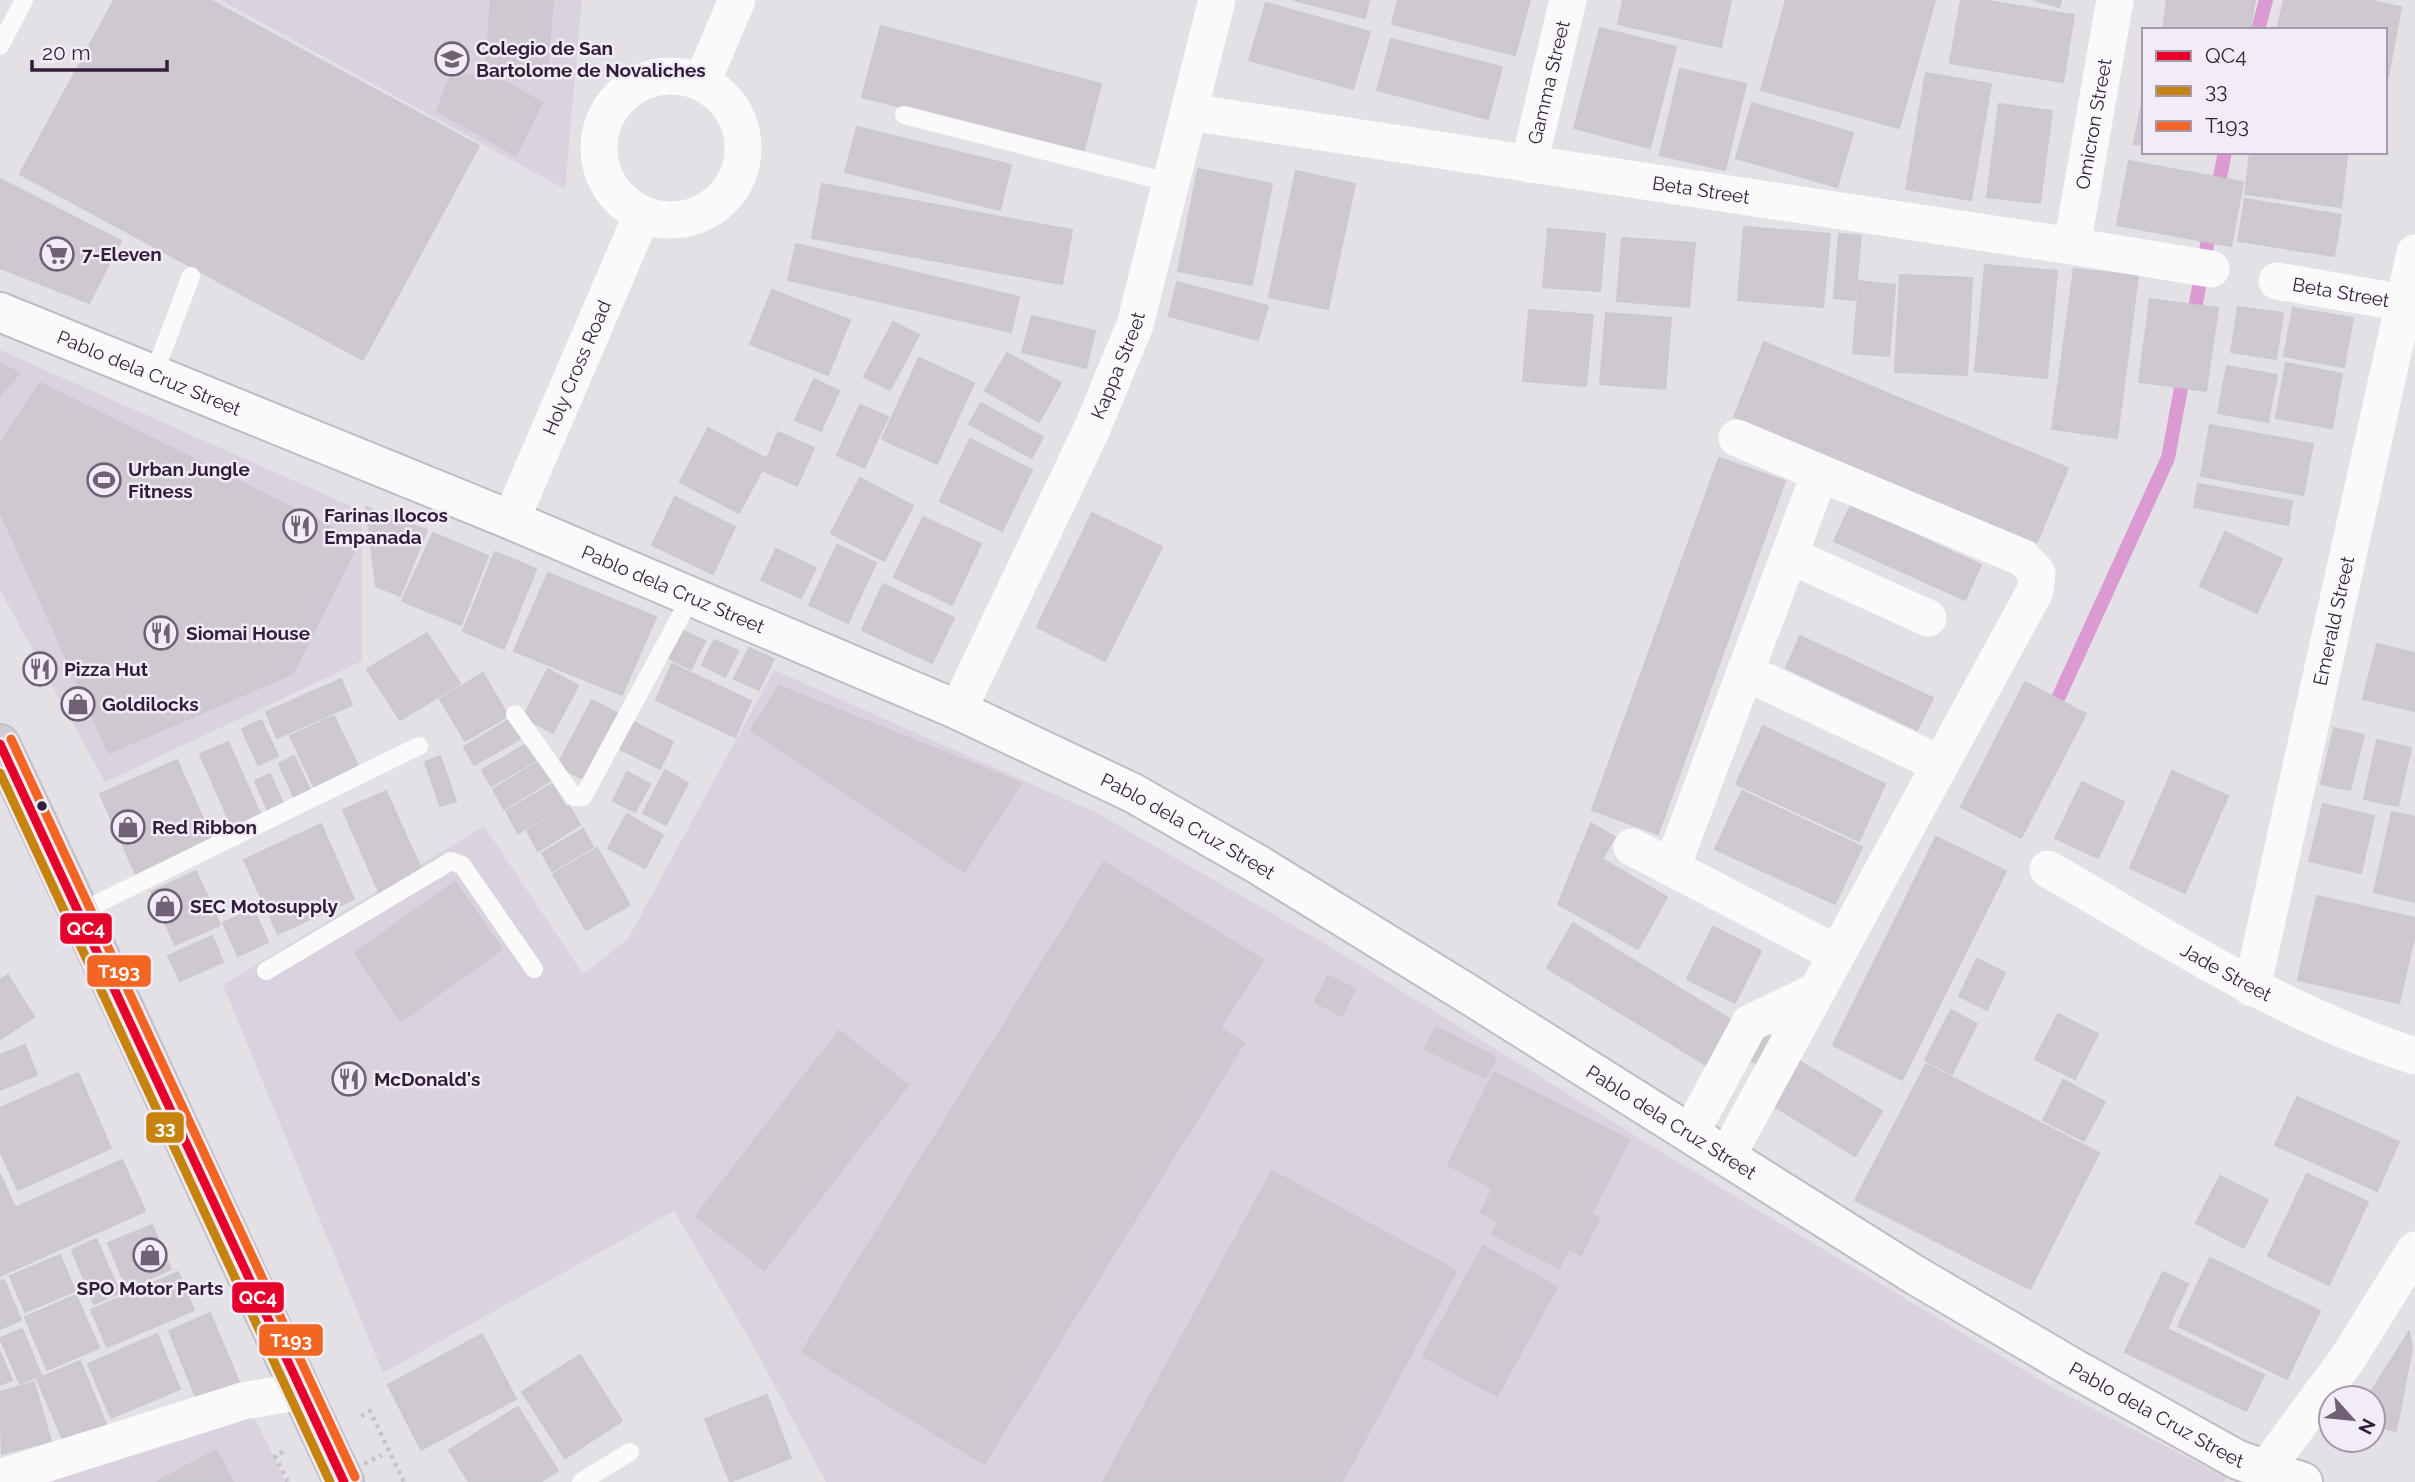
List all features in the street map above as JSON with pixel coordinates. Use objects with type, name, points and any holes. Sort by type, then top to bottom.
[{"type":"main road","points":[[0,744],[344,1482]]},
{"type":"street","points":[[702,82],[737,0]]},
{"type":"street","name":"Kappa Street","points":[[958,710],[1062,492],[1115,376],[1135,325],[1217,0]]},
{"type":"street","name":"Gamma Street","points":[[1529,164],[1567,0]]},
{"type":"street","name":"Omicron Street","points":[[2072,246],[2115,0]]},
{"type":"street","points":[[678,76],[702,82],[723,97],[737,117],[744,142],[742,167],[731,190],[713,208],[691,219],[666,221],[642,215],[620,201],[606,180],[599,155],[601,131],[612,107],[630,89],[653,78],[678,76]]},
{"type":"street","name":"Beta Street","points":[[1189,112],[2211,269]]},
{"type":"street","name":"Holy Cross Road","points":[[511,520],[642,215]]},
{"type":"street","name":"Emerald Street","points":[[2252,988],[2415,253]]},
{"type":"street","name":"Beta Street","points":[[2277,281],[2404,303]]},
{"type":"street","name":"Pablo dela Cruz Street","points":[[0,312],[511,520],[958,710],[1133,793],[1257,864],[1914,1275],[2056,1359],[2238,1460],[2260,1476],[2304,1482]]},
{"type":"street","points":[[1727,1157],[2035,591],[2037,573],[2023,558],[1737,438]]},
{"type":"street","points":[[1672,867],[1820,473]]},
{"type":"street","points":[[1789,555],[1928,618]]},
{"type":"street","points":[[1745,672],[1940,764]]},
{"type":"street","points":[[1632,847],[1837,954]]},
{"type":"street","name":"Jade Street","points":[[2048,869],[2252,988],[2324,1021],[2415,1056]]},
{"type":"street","points":[[1690,1133],[1750,1023],[1817,991]]},
{"type":"street","points":[[2260,1476],[2348,1358],[2415,1250]]},
{"type":"street","points":[[0,1478],[243,1401],[302,1391]]},
{"type":"lane","points":[[0,46],[24,0]]},
{"type":"lane","points":[[904,115],[1172,183]]},
{"type":"lane","points":[[154,374],[191,276]]},
{"type":"lane","points":[[515,714],[574,797],[583,797],[691,597]]},
{"type":"lane","points":[[80,912],[419,746]]},
{"type":"lane","points":[[265,971],[452,861],[462,865],[534,969]]},
{"type":"lane","points":[[581,1482],[630,1452]]},
{"type":"path","points":[[370,1411],[404,1482]]},
{"type":"path","points":[[326,1482],[390,1451]]},
{"type":"path","points":[[275,1456],[288,1482]]},
{"type":"shaded area","name":"Colegio de San Bartolome de Novaliches","points":[[221,0],[582,0],[565,189],[513,161]]},
{"type":"shaded area","points":[[0,350],[362,511],[362,661],[105,782],[0,590]]},
{"type":"shaded area","points":[[774,670],[1097,813],[1334,949],[1658,1150],[2055,1389],[2227,1478],[2224,1482],[826,1482],[749,1338],[674,1211],[383,1373],[223,985],[484,826],[583,974],[628,939]]},
{"type":"shaded area","points":[[250,1409],[286,1482],[40,1482]]},
{"type":"building","points":[[114,0],[210,0],[479,146],[363,360],[20,174]]},
{"type":"building","points":[[491,0],[553,0],[547,69],[486,64]]},
{"type":"building","points":[[1293,0],[1369,0],[1365,18]]},
{"type":"building","points":[[1398,0],[1530,0],[1515,55],[1392,24]]},
{"type":"building","points":[[1623,0],[1731,0],[1721,47],[1618,24]]},
{"type":"building","points":[[1786,0],[1935,0],[1899,128],[1761,90]]},
{"type":"building","points":[[1961,0],[1982,0],[2074,15],[2063,82],[1950,63]]},
{"type":"building","points":[[2034,0],[2061,0],[2059,7]]},
{"type":"building","points":[[2167,0],[2255,0],[2250,28],[2163,28]]},
{"type":"building","points":[[2284,0],[2367,0],[2401,7],[2388,77],[2387,28],[2277,28]]},
{"type":"building","points":[[1266,3],[1370,32],[1353,89],[1249,60]]},
{"type":"building","points":[[881,26],[1101,84],[1083,154],[862,97]]},
{"type":"building","points":[[1600,28],[1676,47],[1650,148],[1574,128]]},
{"type":"building","points":[[1391,39],[1502,67],[1488,119],[1377,90]]},
{"type":"building","points":[[1680,69],[1746,84],[1725,170],[1660,155]]},
{"type":"building","points":[[488,72],[542,103],[516,155],[437,111],[449,80]]},
{"type":"building","points":[[1926,73],[1991,84],[1971,200],[1906,189]]},
{"type":"building","points":[[2142,102],[2142,145],[2134,144]]},
{"type":"building","points":[[1752,103],[1853,133],[1837,187],[1736,158]]},
{"type":"building","points":[[1999,104],[2052,111],[2040,203],[1987,197]]},
{"type":"building","points":[[857,127],[1011,165],[1000,210],[845,172]]},
{"type":"building","points":[[2250,154],[2347,156],[2341,207],[2245,194]]},
{"type":"building","points":[[2129,161],[2243,182],[2231,246],[2117,225]]},
{"type":"building","points":[[1198,169],[1272,184],[1252,285],[1178,271]]},
{"type":"building","points":[[1296,171],[1355,184],[1328,309],[1269,297]]},
{"type":"building","name":"7-Eleven","points":[[0,179],[121,241],[89,303],[0,268]]},
{"type":"building","points":[[822,184],[1072,230],[1062,284],[812,238]]},
{"type":"building","points":[[2245,199],[2341,215],[2334,256],[2238,241]]},
{"type":"building","points":[[1744,227],[1830,234],[1823,307],[1738,300]]},
{"type":"building","points":[[1548,229],[1605,234],[1600,291],[1543,287]]},
{"type":"building","points":[[1839,234],[1861,236],[1855,300],[1834,298]]},
{"type":"building","points":[[1622,238],[1695,243],[1689,307],[1617,301]]},
{"type":"building","points":[[796,244],[1019,297],[1011,332],[788,280]]},
{"type":"building","points":[[1985,265],[2057,271],[2047,378],[1975,371]]},
{"type":"building","points":[[2074,269],[2138,276],[2117,438],[2052,429]]},
{"type":"building","points":[[1900,275],[1972,278],[1967,375],[1895,372]]},
{"type":"building","points":[[1859,281],[1895,285],[1889,356],[1853,353]]},
{"type":"building","points":[[1177,282],[1268,306],[1258,340],[1169,316]]},
{"type":"building","points":[[772,290],[850,320],[828,375],[750,344]]},
{"type":"building","points":[[2150,299],[2218,308],[2206,391],[2139,382]]},
{"type":"building","points":[[2238,307],[2283,313],[2276,359],[2231,352]]},
{"type":"building","points":[[2293,308],[2353,318],[2344,367],[2284,356]]},
{"type":"building","points":[[1529,310],[1593,315],[1586,386],[1523,381]]},
{"type":"building","points":[[1606,313],[1671,318],[1665,389],[1600,384]]},
{"type":"building","points":[[1032,316],[1095,331],[1086,368],[1022,352]]},
{"type":"building","points":[[893,322],[919,335],[890,390],[864,377]]},
{"type":"building","points":[[1764,342],[2068,468],[2037,542],[1734,417]]},
{"type":"building","points":[[1007,353],[1061,383],[1039,422],[985,391]]},
{"type":"building","points":[[919,358],[974,383],[937,464],[882,439]]},
{"type":"building","points":[[0,363],[19,373],[0,396]]},
{"type":"building","points":[[2286,363],[2342,374],[2332,428],[2276,418]]},
{"type":"building","points":[[2227,366],[2277,375],[2268,422],[2218,413]]},
{"type":"building","points":[[814,379],[839,391],[821,431],[795,420]]},
{"type":"building","points":[[40,383],[359,541],[293,673],[109,753],[0,511],[0,444]]},
{"type":"building","points":[[981,403],[1043,437],[1032,458],[969,424]]},
{"type":"building","points":[[860,405],[888,417],[864,468],[837,455]]},
{"type":"building","points":[[2210,425],[2313,444],[2303,495],[2201,476]]},
{"type":"building","points":[[708,428],[767,459],[778,432],[814,448],[797,486],[762,470],[739,513],[680,482]]},
{"type":"building","points":[[970,439],[1032,470],[1002,531],[940,501]]},
{"type":"building","points":[[1719,458],[1785,481],[1658,834],[1592,810]]},
{"type":"building","points":[[860,478],[913,506],[884,561],[831,533]]},
{"type":"building","points":[[2198,484],[2292,501],[2288,525],[2194,507]]},
{"type":"building","points":[[675,497],[735,527],[713,574],[652,545]]},
{"type":"building","points":[[1851,505],[1981,565],[1965,600],[1834,541]]},
{"type":"building","points":[[366,507],[427,530],[400,596],[376,586]]},
{"type":"building","points":[[1092,513],[1162,547],[1105,661],[1037,627]]},
{"type":"building","points":[[923,517],[981,544],[952,605],[894,577]]},
{"type":"building","points":[[2225,532],[2282,559],[2257,613],[2200,586]]},
{"type":"building","points":[[433,533],[488,556],[461,625],[402,601]]},
{"type":"building","points":[[837,545],[876,563],[848,623],[809,605]]},
{"type":"building","points":[[776,549],[816,568],[801,598],[761,580]]},
{"type":"building","points":[[495,552],[536,569],[504,649],[463,631]]},
{"type":"building","points":[[548,573],[656,617],[622,695],[514,651]]},
{"type":"building","points":[[883,584],[954,618],[932,663],[862,630]]},
{"type":"building","points":[[681,630],[705,641],[691,669],[668,658]]},
{"type":"building","points":[[427,633],[460,684],[400,720],[367,669]]},
{"type":"building","points":[[1800,636],[1933,698],[1917,730],[1786,668]]},
{"type":"building","points":[[714,640],[738,651],[725,677],[702,665]]},
{"type":"building","points":[[2377,644],[2415,653],[2415,711],[2363,699]]},
{"type":"building","points":[[749,648],[774,659],[759,690],[734,679]]},
{"type":"building","points":[[672,664],[751,701],[735,737],[656,700]]},
{"type":"building","points":[[548,669],[578,686],[553,733],[523,717]]},
{"type":"building","points":[[483,673],[508,716],[465,741],[440,699]]},
{"type":"building","points":[[341,679],[352,705],[277,738],[266,712]]},
{"type":"building","points":[[2025,682],[2086,714],[2021,838],[1961,807]]},
{"type":"building","points":[[779,686],[1021,783],[964,872],[751,730]]},
{"type":"building","points":[[592,700],[622,716],[589,782],[557,766]]},
{"type":"building","points":[[334,716],[359,768],[315,789],[290,736]]},
{"type":"building","points":[[261,720],[278,756],[258,765],[242,729]]},
{"type":"building","points":[[509,720],[520,739],[474,765],[464,747]]},
{"type":"building","points":[[631,721],[673,742],[660,769],[618,748]]},
{"type":"building","points":[[1763,726],[1885,784],[1859,841],[1736,784]]},
{"type":"building","points":[[2334,728],[2364,735],[2350,790],[2321,784]]},
{"type":"building","points":[[2377,740],[2411,748],[2398,806],[2364,799]]},
{"type":"building","points":[[228,742],[263,820],[235,834],[200,754]]},
{"type":"building","points":[[528,743],[537,760],[491,786],[482,770]]},
{"type":"building","points":[[294,756],[312,794],[296,802],[279,764]]},
{"type":"building","points":[[440,756],[456,801],[440,806],[425,762]]},
{"type":"building","points":[[177,760],[213,841],[137,877],[100,794]]},
{"type":"building","points":[[539,762],[550,781],[504,809],[493,789]]},
{"type":"building","points":[[665,770],[688,783],[666,825],[643,813]]},
{"type":"building","points":[[2172,771],[2228,796],[2185,893],[2130,868]]},
{"type":"building","points":[[627,772],[650,784],[635,812],[613,801]]},
{"type":"building","points":[[270,774],[284,806],[269,813],[255,781]]},
{"type":"building","points":[[2082,782],[2124,802],[2098,858],[2055,838]]},
{"type":"building","points":[[552,784],[565,806],[518,833],[506,811]]},
{"type":"building","points":[[386,791],[422,871],[379,892],[343,810]]},
{"type":"building","points":[[1742,791],[1862,847],[1835,904],[1715,849]]},
{"type":"building","points":[[2323,804],[2374,816],[2361,873],[2309,861]]},
{"type":"building","points":[[569,806],[580,825],[538,851],[527,831]]},
{"type":"building","points":[[2392,812],[2415,817],[2415,902],[2374,892]]},
{"type":"building","points":[[627,814],[663,835],[645,868],[608,848]]},
{"type":"building","points":[[1591,823],[1615,837],[1602,859],[1667,897],[1638,949],[1558,904]]},
{"type":"building","points":[[321,824],[354,899],[278,934],[244,860]]},
{"type":"building","points":[[583,829],[593,847],[552,871],[542,853]]},
{"type":"building","points":[[1936,837],[2006,871],[1902,1080],[1833,1045]]},
{"type":"building","points":[[597,848],[630,905],[586,930],[553,874]]},
{"type":"building","points":[[1104,862],[1263,960],[1220,1028],[1244,1043],[984,1464],[802,1352]]},
{"type":"building","points":[[196,871],[220,925],[175,945],[151,892]]},
{"type":"building","points":[[455,882],[502,949],[401,1021],[355,953]]},
{"type":"building","points":[[2317,896],[2415,918],[2415,934],[2399,1003],[2298,980]]},
{"type":"building","points":[[253,909],[268,942],[238,956],[223,923]]},
{"type":"building","points":[[1573,923],[1733,1021],[1706,1065],[1547,968]]},
{"type":"building","points":[[1713,927],[1761,951],[1735,1003],[1687,979]]},
{"type":"building","points":[[212,936],[223,962],[180,981],[168,956]]},
{"type":"building","points":[[1977,959],[2005,973],[1987,1010],[1959,996]]},
{"type":"building","points":[[8,975],[34,1017],[0,1039],[0,980]]},
{"type":"building","points":[[1328,976],[1355,989],[1342,1016],[1315,1002]]},
{"type":"building","points":[[1951,1010],[1977,1024],[1952,1074],[1925,1060]]},
{"type":"building","points":[[2058,1014],[2098,1034],[2075,1079],[2035,1059]]},
{"type":"building","points":[[1436,1027],[1496,1058],[1485,1078],[1425,1049]]},
{"type":"building","points":[[839,1031],[908,1085],[764,1270],[696,1216]]},
{"type":"building","points":[[1762,1032],[1775,1039],[1761,1065],[1748,1059]]},
{"type":"building","points":[[25,1045],[37,1075],[0,1090],[0,1055]]},
{"type":"building","points":[[1798,1060],[1882,1111],[1855,1156],[1771,1104]]},
{"type":"building","points":[[1926,1064],[2099,1153],[2030,1289],[1855,1200]]},
{"type":"building","points":[[1494,1072],[1629,1140],[1591,1214],[1599,1218],[1581,1255],[1569,1249],[1559,1268],[1492,1234],[1498,1221],[1481,1212],[1493,1188],[1448,1165]]},
{"type":"building","points":[[78,1073],[111,1148],[18,1190],[0,1151],[0,1108]]},
{"type":"building","points":[[2063,1080],[2105,1102],[2084,1141],[2043,1120]]},
{"type":"building","points":[[2297,1097],[2399,1142],[2377,1191],[2275,1145]]},
{"type":"building","points":[[122,1160],[145,1211],[0,1276],[0,1174],[15,1208]]},
{"type":"building","points":[[1272,1171],[1456,1271],[1342,1482],[1103,1482]]},
{"type":"building","points":[[2307,1174],[2368,1202],[2329,1285],[2268,1256]]},
{"type":"building","points":[[2220,1176],[2268,1200],[2244,1248],[2196,1223]]},
{"type":"building","points":[[152,1225],[171,1269],[127,1289],[108,1243]]},
{"type":"building","points":[[96,1239],[120,1293],[94,1304],[72,1250]]},
{"type":"building","points":[[1483,1246],[1557,1287],[1497,1396],[1423,1356]]},
{"type":"building","points":[[60,1255],[75,1291],[25,1312],[10,1276]]},
{"type":"building","points":[[2210,1258],[2320,1311],[2287,1379],[2178,1326]]},
{"type":"building","points":[[178,1272],[194,1310],[107,1347],[91,1310]]},
{"type":"building","points":[[2163,1272],[2188,1284],[2167,1329],[2264,1375],[2246,1411],[2125,1352]]},
{"type":"building","points":[[4,1280],[21,1320],[0,1329],[0,1282]]},
{"type":"building","points":[[76,1295],[99,1348],[47,1370],[25,1317]]},
{"type":"building","points":[[210,1313],[241,1387],[199,1405],[169,1331]]},
{"type":"building","points":[[22,1329],[41,1375],[20,1384],[0,1338]]},
{"type":"building","points":[[2409,1332],[2412,1349],[2396,1431],[2387,1429],[2387,1384],[2376,1384]]},
{"type":"building","points":[[157,1334],[180,1389],[111,1418],[88,1364]]},
{"type":"building","points":[[482,1334],[516,1399],[421,1450],[388,1385]]},
{"type":"building","points":[[0,1352],[12,1380],[0,1385]]},
{"type":"building","points":[[580,1355],[622,1421],[565,1458],[522,1392]]},
{"type":"building","points":[[80,1361],[106,1424],[64,1442],[37,1379]]},
{"type":"building","points":[[34,1382],[51,1441],[2,1454],[0,1392]]},
{"type":"building","points":[[767,1395],[791,1458],[730,1482],[705,1419]]},
{"type":"building","points":[[518,1407],[558,1471],[540,1482],[469,1482],[449,1450]]},
{"type":"building","points":[[216,1450],[233,1482],[157,1482]]},
{"type":"waterway","points":[[2259,28],[2266,0]]},
{"type":"waterway","points":[[2216,197],[2225,154]]},
{"type":"waterway","points":[[2192,324],[2211,224]]},
{"type":"waterway","points":[[2050,716],[2168,458],[2184,372]]},
{"type":"transit line","name":"T193","points":[[11,739],[355,1477]]},
{"type":"transit line","name":"QC4","points":[[0,744],[344,1482]]},
{"type":"transit line","name":"33","points":[[0,773],[330,1482]]},
{"type":"place","name":"Colegio de San Bartolome de Novaliches","points":[[452,59]]},
{"type":"place","name":"7-Eleven","points":[[57,254]]},
{"type":"place","name":"Urban Jungle Fitness","points":[[104,480]]},
{"type":"place","name":"Farinas Ilocos Empanada","points":[[300,526]]},
{"type":"place","name":"Siomai House","points":[[161,633]]},
{"type":"place","name":"Pizza Hut","points":[[40,669]]},
{"type":"place","name":"Goldilocks","points":[[78,704]]},
{"type":"place","name":"Red Ribbon","points":[[128,827]]},
{"type":"place","name":"SEC Motosupply","points":[[165,906]]},
{"type":"place","name":"McDonald's","points":[[349,1079]]},
{"type":"place","name":"SPO Motor Parts","points":[[150,1255]]}]
